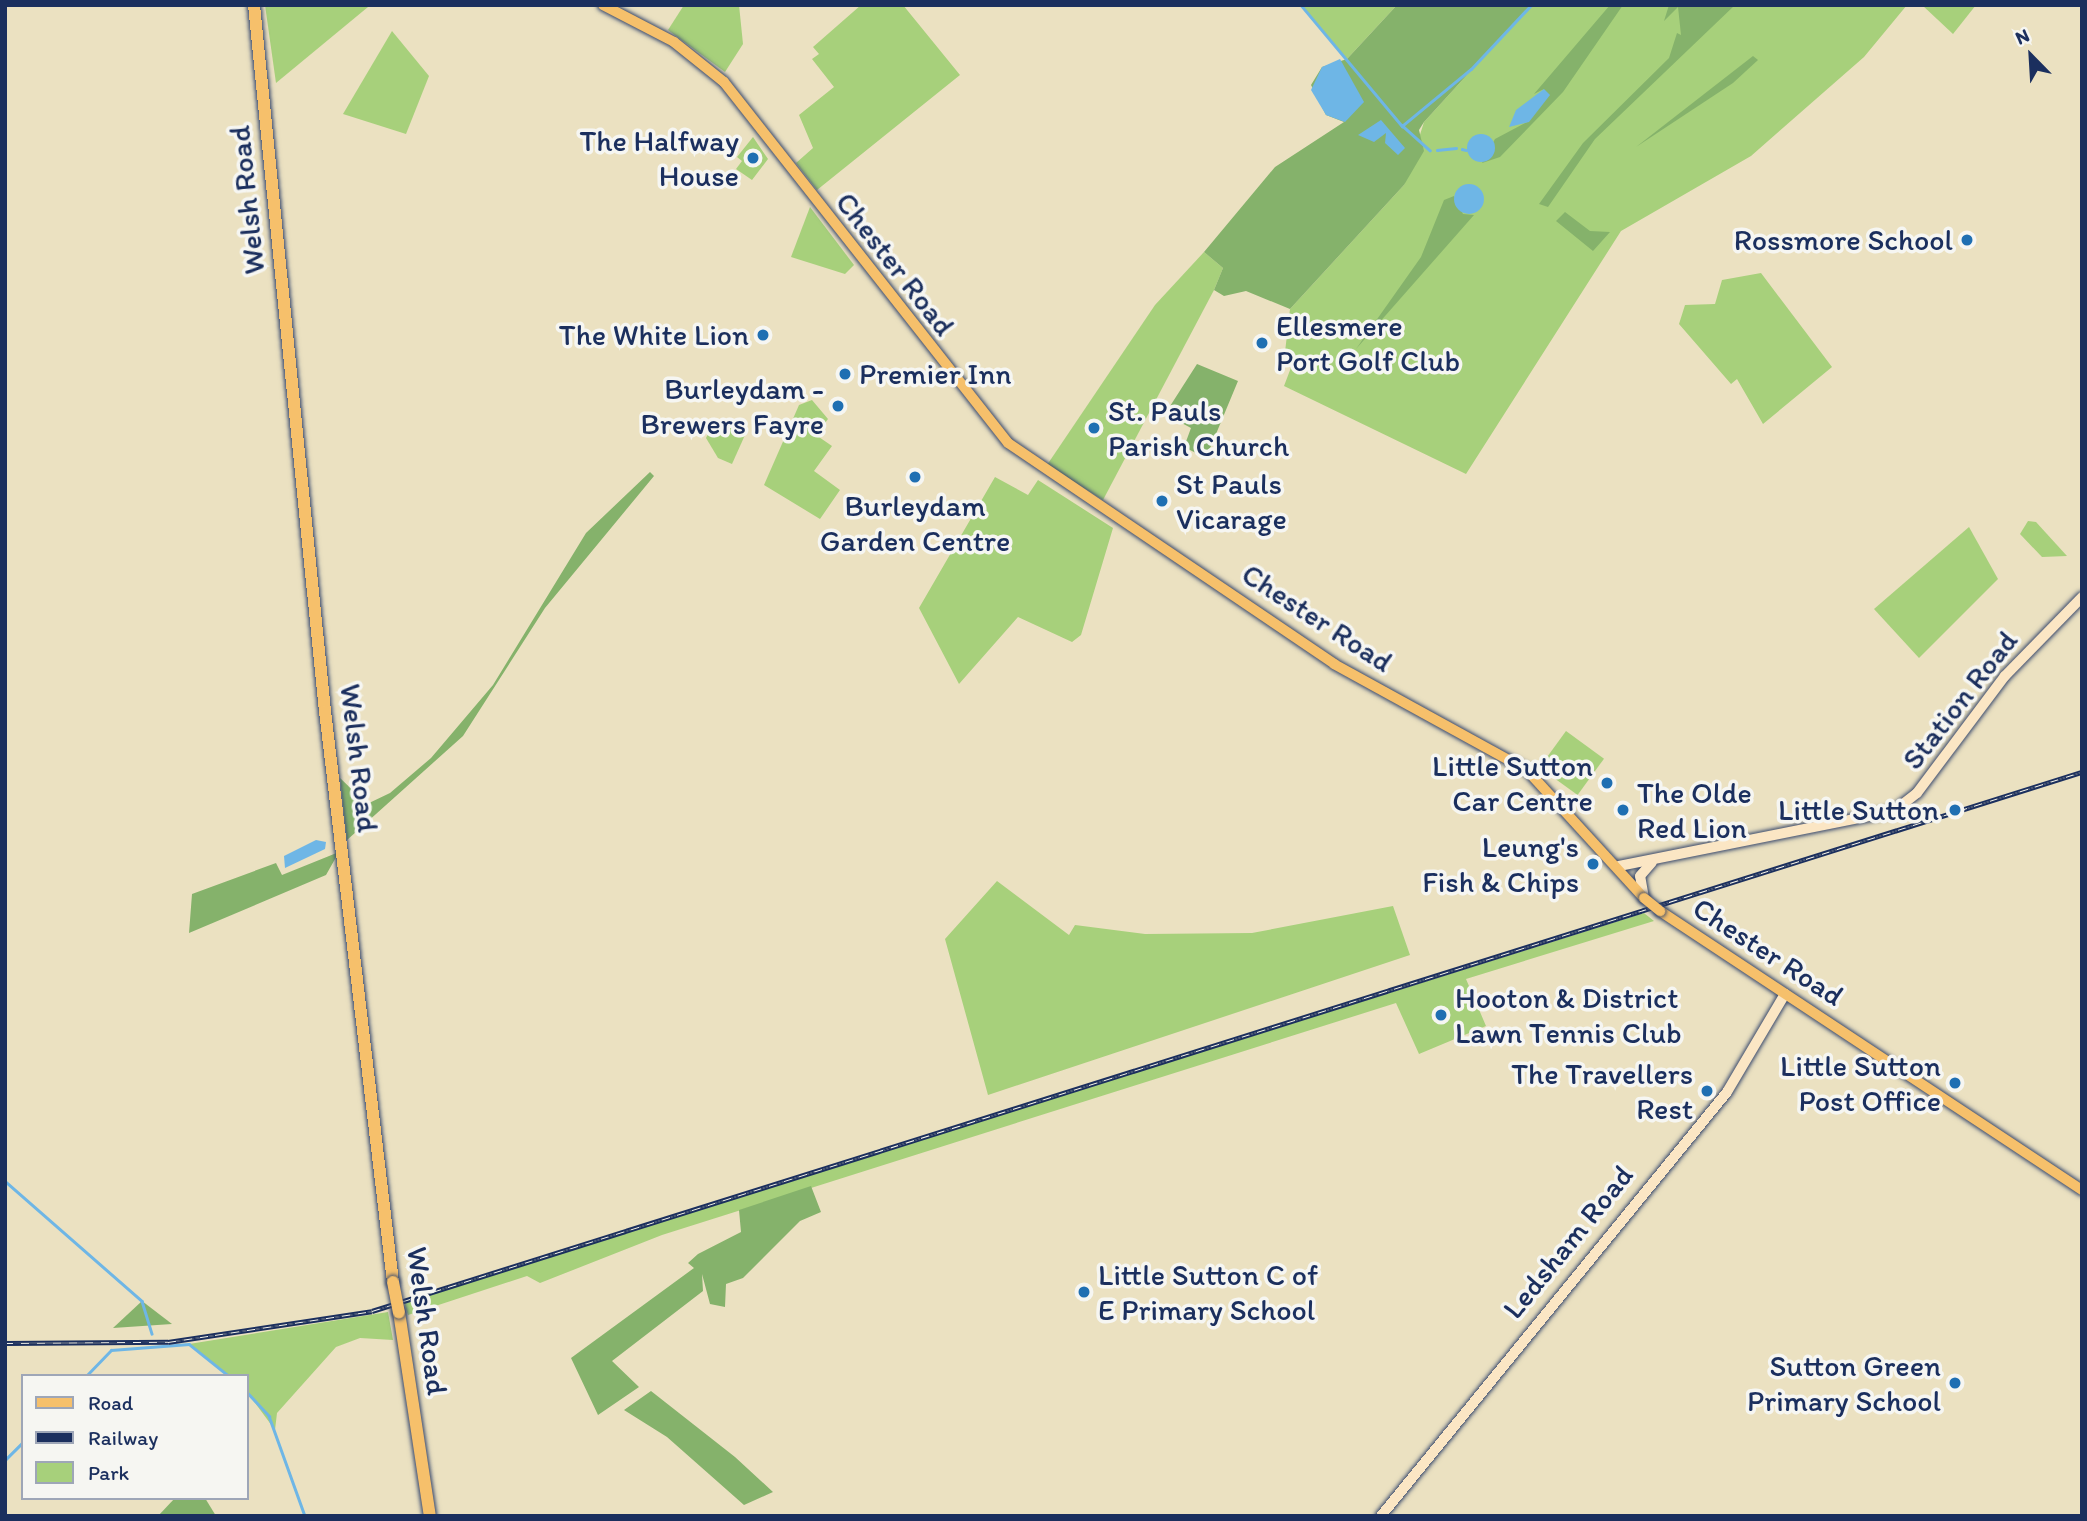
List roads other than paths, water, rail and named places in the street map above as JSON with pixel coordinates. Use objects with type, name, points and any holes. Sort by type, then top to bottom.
[{"type":"highway","name":"Welsh Road","points":[[254,5],[325,711],[393,1282],[430,1516]]},
{"type":"main road","name":"Chester Road","points":[[603,5],[674,42],[724,82],[1008,443],[1323,657],[1527,770],[1619,866],[1644,898],[1660,911],[2082,1190]]},
{"type":"main road","name":"Station Road","points":[[1619,866],[1894,811],[1917,793],[2005,676],[2082,597]]},
{"type":"main road","points":[[1644,898],[1640,876],[1656,860]]},
{"type":"main road","name":"Ledsham Road","points":[[1381,1516],[1727,1092],[1785,993]]},
{"type":"water","points":[[1340,59],[1364,102],[1345,122],[1326,115],[1311,90],[1322,67]]},
{"type":"water","points":[[1544,89],[1550,95],[1529,122],[1509,127],[1516,110]]},
{"type":"water","points":[[1381,120],[1405,148],[1398,155],[1385,143],[1386,133],[1374,142],[1358,135]]},
{"type":"water","points":[[1481,134],[1491,138],[1495,148],[1491,158],[1481,162],[1471,158],[1467,148],[1471,138]]},
{"type":"water","points":[[1469,184],[1475,185],[1483,193],[1483,205],[1475,213],[1469,214],[1463,213],[1455,205],[1454,199],[1455,193],[1463,185]]},
{"type":"water","points":[[316,840],[326,842],[325,849],[285,868],[284,856]]},
{"type":"waterway","points":[[1301,5],[1402,126]]},
{"type":"waterway","points":[[1430,151],[1402,126],[1471,69],[1531,5]]},
{"type":"waterway","points":[[1437,150],[1456,148]]},
{"type":"waterway","points":[[1462,149],[1466,150]]},
{"type":"waterway","points":[[5,1181],[142,1301],[152,1333]]},
{"type":"waterway","points":[[88,1374],[111,1350],[189,1344],[226,1374]]},
{"type":"waterway","points":[[248,1393],[269,1416],[305,1516]]},
{"type":"waterway","points":[[5,1460],[21,1444]]},
{"type":"railway","points":[[5,1343],[168,1342],[372,1311],[2082,772]]},
{"type":"place","name":"The Halfway House","points":[[753,158]]},
{"type":"place","name":"Rossmore School","points":[[1967,240]]},
{"type":"place","name":"The White Lion","points":[[763,335]]},
{"type":"place","name":"Ellesmere Port Golf Club","points":[[1262,343]]},
{"type":"place","name":"Premier Inn","points":[[845,374]]},
{"type":"place","name":"Burleydam - Brewers Fayre","points":[[838,406]]},
{"type":"place","name":"St. Pauls Parish Church","points":[[1094,428]]},
{"type":"place","name":"Burleydam Garden Centre","points":[[915,477]]},
{"type":"place","name":"St Pauls Vicarage","points":[[1162,501]]},
{"type":"place","name":"Little Sutton Car Centre","points":[[1607,783]]},
{"type":"place","name":"The Olde Red Lion","points":[[1623,810]]},
{"type":"place","name":"Little Sutton","points":[[1955,810]]},
{"type":"place","name":"Leung's Fish & Chips","points":[[1593,864]]},
{"type":"place","name":"Hooton & District Lawn Tennis Club","points":[[1441,1015]]},
{"type":"place","name":"Little Sutton Post Office","points":[[1955,1083]]},
{"type":"place","name":"The Travellers Rest","points":[[1707,1091]]},
{"type":"place","name":"Little Sutton C of E Primary School","points":[[1084,1292]]},
{"type":"place","name":"Sutton Green Primary School","points":[[1955,1383]]}]
